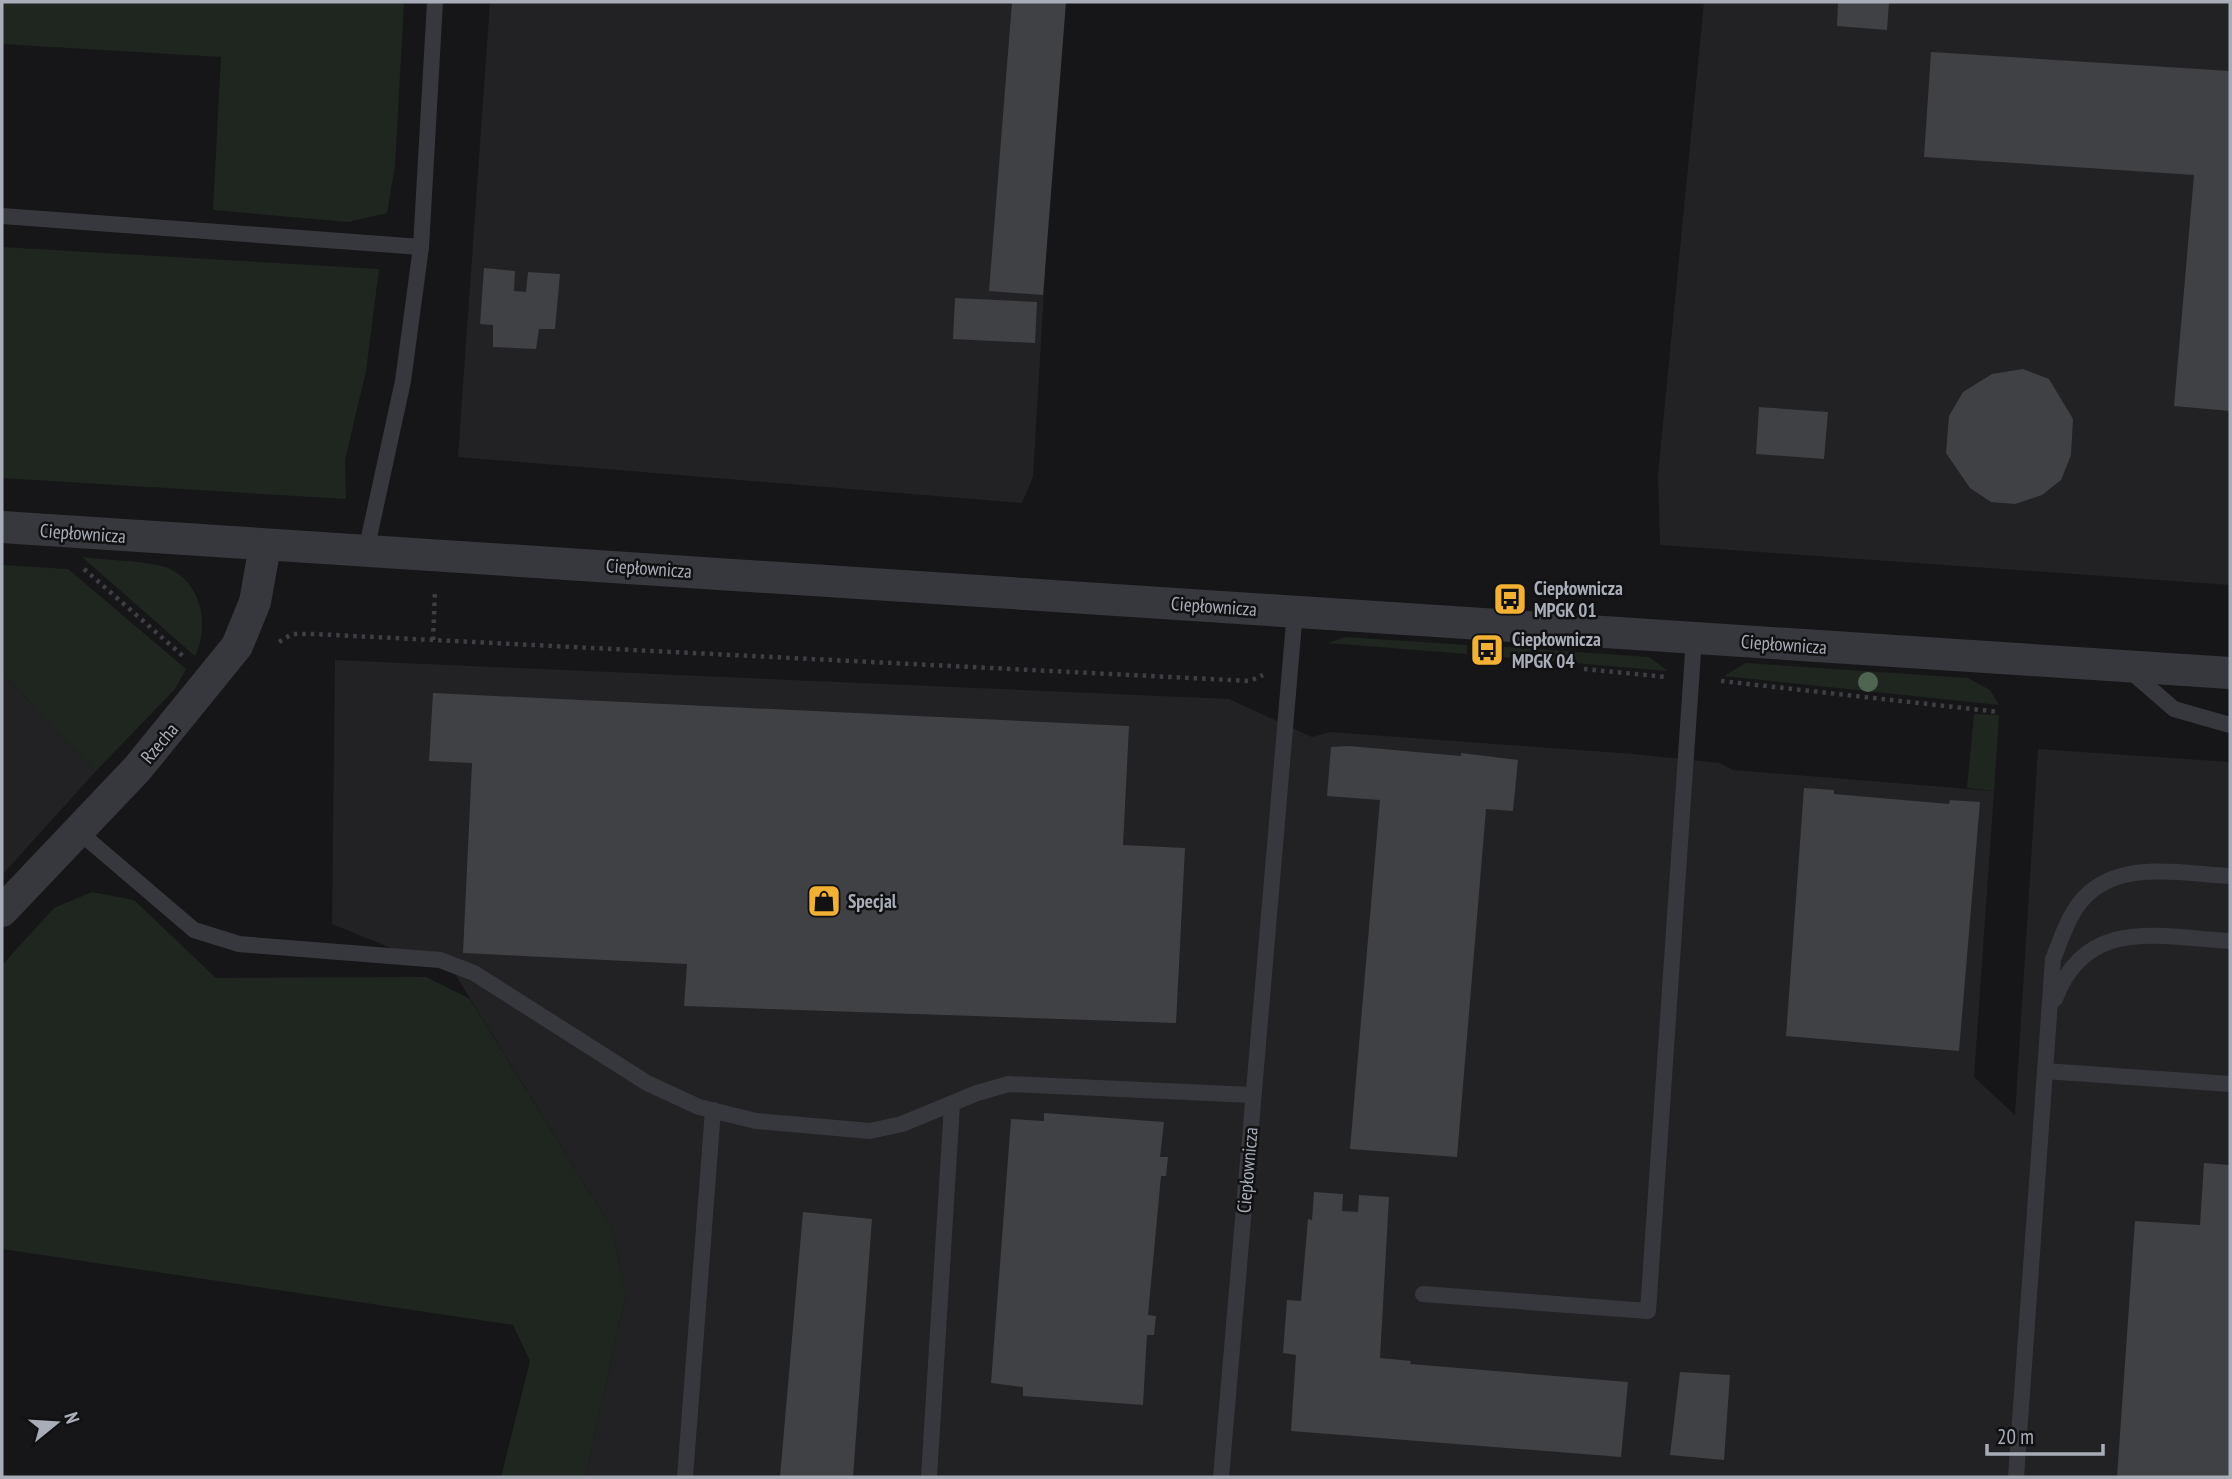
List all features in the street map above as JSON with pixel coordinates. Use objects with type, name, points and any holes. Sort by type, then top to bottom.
[{"type":"street","name":"Ciepłownicza","points":[[2,527],[2230,673]]},
{"type":"street","name":"Rzecha","points":[[2,911],[137,769],[237,646],[255,602],[265,546]]},
{"type":"lane","points":[[366,551],[403,381],[421,247],[435,2]]},
{"type":"lane","points":[[2,216],[421,247]]},
{"type":"lane","name":"Ciepłownicza","points":[[1221,1477],[1295,611]]},
{"type":"lane","points":[[1423,1294],[1648,1311],[1694,638]]},
{"type":"lane","points":[[2124,666],[2174,709],[2230,725]]},
{"type":"lane","points":[[78,831],[194,930],[239,944],[440,960],[474,973],[647,1083],[698,1107],[756,1121],[870,1130],[902,1124],[977,1093],[1009,1084],[1253,1095]]},
{"type":"lane","points":[[2016,1477],[2053,959],[2069,920],[2088,893],[2112,878],[2142,871],[2230,876]]},
{"type":"lane","points":[[2049,1014],[2063,976],[2087,953],[2115,937],[2230,941]]},
{"type":"lane","points":[[2045,1071],[2230,1084]]},
{"type":"lane","points":[[929,1477],[952,1104]]},
{"type":"lane","points":[[685,1477],[713,1110]]},
{"type":"path","points":[[75,563],[211,680]]},
{"type":"path","points":[[433,640],[435,589]]},
{"type":"path","points":[[272,650],[292,634],[1250,681],[1271,671]]},
{"type":"path","points":[[1721,681],[1999,712]]},
{"type":"shaded area","points":[[2,2],[404,2],[395,166],[387,213],[348,222],[213,210],[221,57],[2,44]]},
{"type":"shaded area","points":[[490,2],[1061,2],[1033,477],[1022,503],[458,457]]},
{"type":"shaded area","points":[[1704,2],[2230,2],[2230,585],[1660,545],[1658,475]]},
{"type":"shaded area","points":[[2,247],[379,269],[366,371],[345,460],[346,499],[2,478]]},
{"type":"shaded area","points":[[82,557],[151,564],[168,568],[180,575],[189,584],[200,606],[202,632],[195,656]]},
{"type":"shaded area","points":[[2,565],[68,569],[186,669],[175,689],[95,772],[2,672]]},
{"type":"shaded area","points":[[1345,637],[1467,645],[1467,654],[1328,643]]},
{"type":"shaded area","points":[[1493,646],[1649,657],[1668,671],[1492,656]]},
{"type":"shaded area","points":[[335,660],[1229,699],[1312,737],[1330,732],[1633,754],[1720,763],[1733,770],[1994,791],[1974,1077],[2015,1115],[2038,749],[2230,762],[2230,1477],[585,1477],[626,1293],[612,1229],[455,974],[332,924]]},
{"type":"shaded area","points":[[1746,663],[1968,678],[1990,690],[1999,705],[1724,676]]},
{"type":"shaded area","points":[[2,672],[95,772],[2,875]]},
{"type":"shaded area","points":[[1974,714],[1999,715],[1994,791],[1967,788]]},
{"type":"shaded area","points":[[92,892],[134,900],[216,978],[426,977],[470,999],[612,1229],[626,1293],[585,1477],[501,1477],[530,1361],[513,1325],[2,1249],[2,965],[54,908]]},
{"type":"building","points":[[1012,2],[1066,2],[1043,295],[989,291]]},
{"type":"building","points":[[1838,2],[1889,2],[1887,30],[1837,26]]},
{"type":"building","points":[[1931,52],[2230,71],[2230,411],[2174,406],[2194,175],[1924,157]]},
{"type":"building","points":[[484,268],[515,271],[514,291],[526,292],[528,272],[560,274],[555,329],[539,329],[536,349],[493,347],[493,325],[480,324]]},
{"type":"building","points":[[955,298],[1037,302],[1035,343],[953,339]]},
{"type":"building","points":[[2023,369],[2049,379],[2073,419],[2071,455],[2061,480],[2042,495],[2015,504],[1991,502],[1970,488],[1946,453],[1949,416],[1963,392],[1992,374]]},
{"type":"building","points":[[1759,407],[1828,412],[1824,459],[1756,454]]},
{"type":"building","name":"Specjal","points":[[433,693],[1129,726],[1123,845],[1185,848],[1176,1023],[684,1006],[687,964],[463,953],[472,763],[429,761]]},
{"type":"building","points":[[1349,746],[1461,756],[1461,753],[1518,760],[1513,811],[1486,809],[1457,1157],[1350,1149],[1380,800],[1327,796],[1331,747]]},
{"type":"building","points":[[1804,788],[1834,790],[1834,794],[1949,804],[1950,800],[1980,802],[1959,1051],[1786,1036]]},
{"type":"building","points":[[1044,1113],[1164,1122],[1160,1157],[1168,1157],[1166,1176],[1161,1176],[1148,1315],[1156,1316],[1154,1335],[1147,1335],[1143,1405],[1023,1396],[1023,1387],[991,1383],[1011,1119],[1044,1121]]},
{"type":"building","points":[[2204,1163],[2230,1165],[2230,1477],[2117,1477],[2135,1221],[2200,1225]]},
{"type":"building","points":[[1314,1192],[1343,1194],[1342,1211],[1358,1212],[1359,1195],[1389,1197],[1380,1358],[1411,1361],[1410,1364],[1628,1382],[1621,1457],[1291,1431],[1296,1355],[1283,1353],[1287,1300],[1301,1301],[1308,1219],[1312,1220]]},
{"type":"building","points":[[803,1212],[872,1219],[853,1477],[780,1477]]},
{"type":"building","points":[[1680,1372],[1730,1375],[1724,1460],[1670,1455]]},
{"type":"place","name":"Ciepłownicza MPGK 01","points":[[1510,599]]},
{"type":"place","name":"Ciepłownicza MPGK 04","points":[[1487,650]]},
{"type":"place","name":"Specjal","points":[[824,901]]}]
